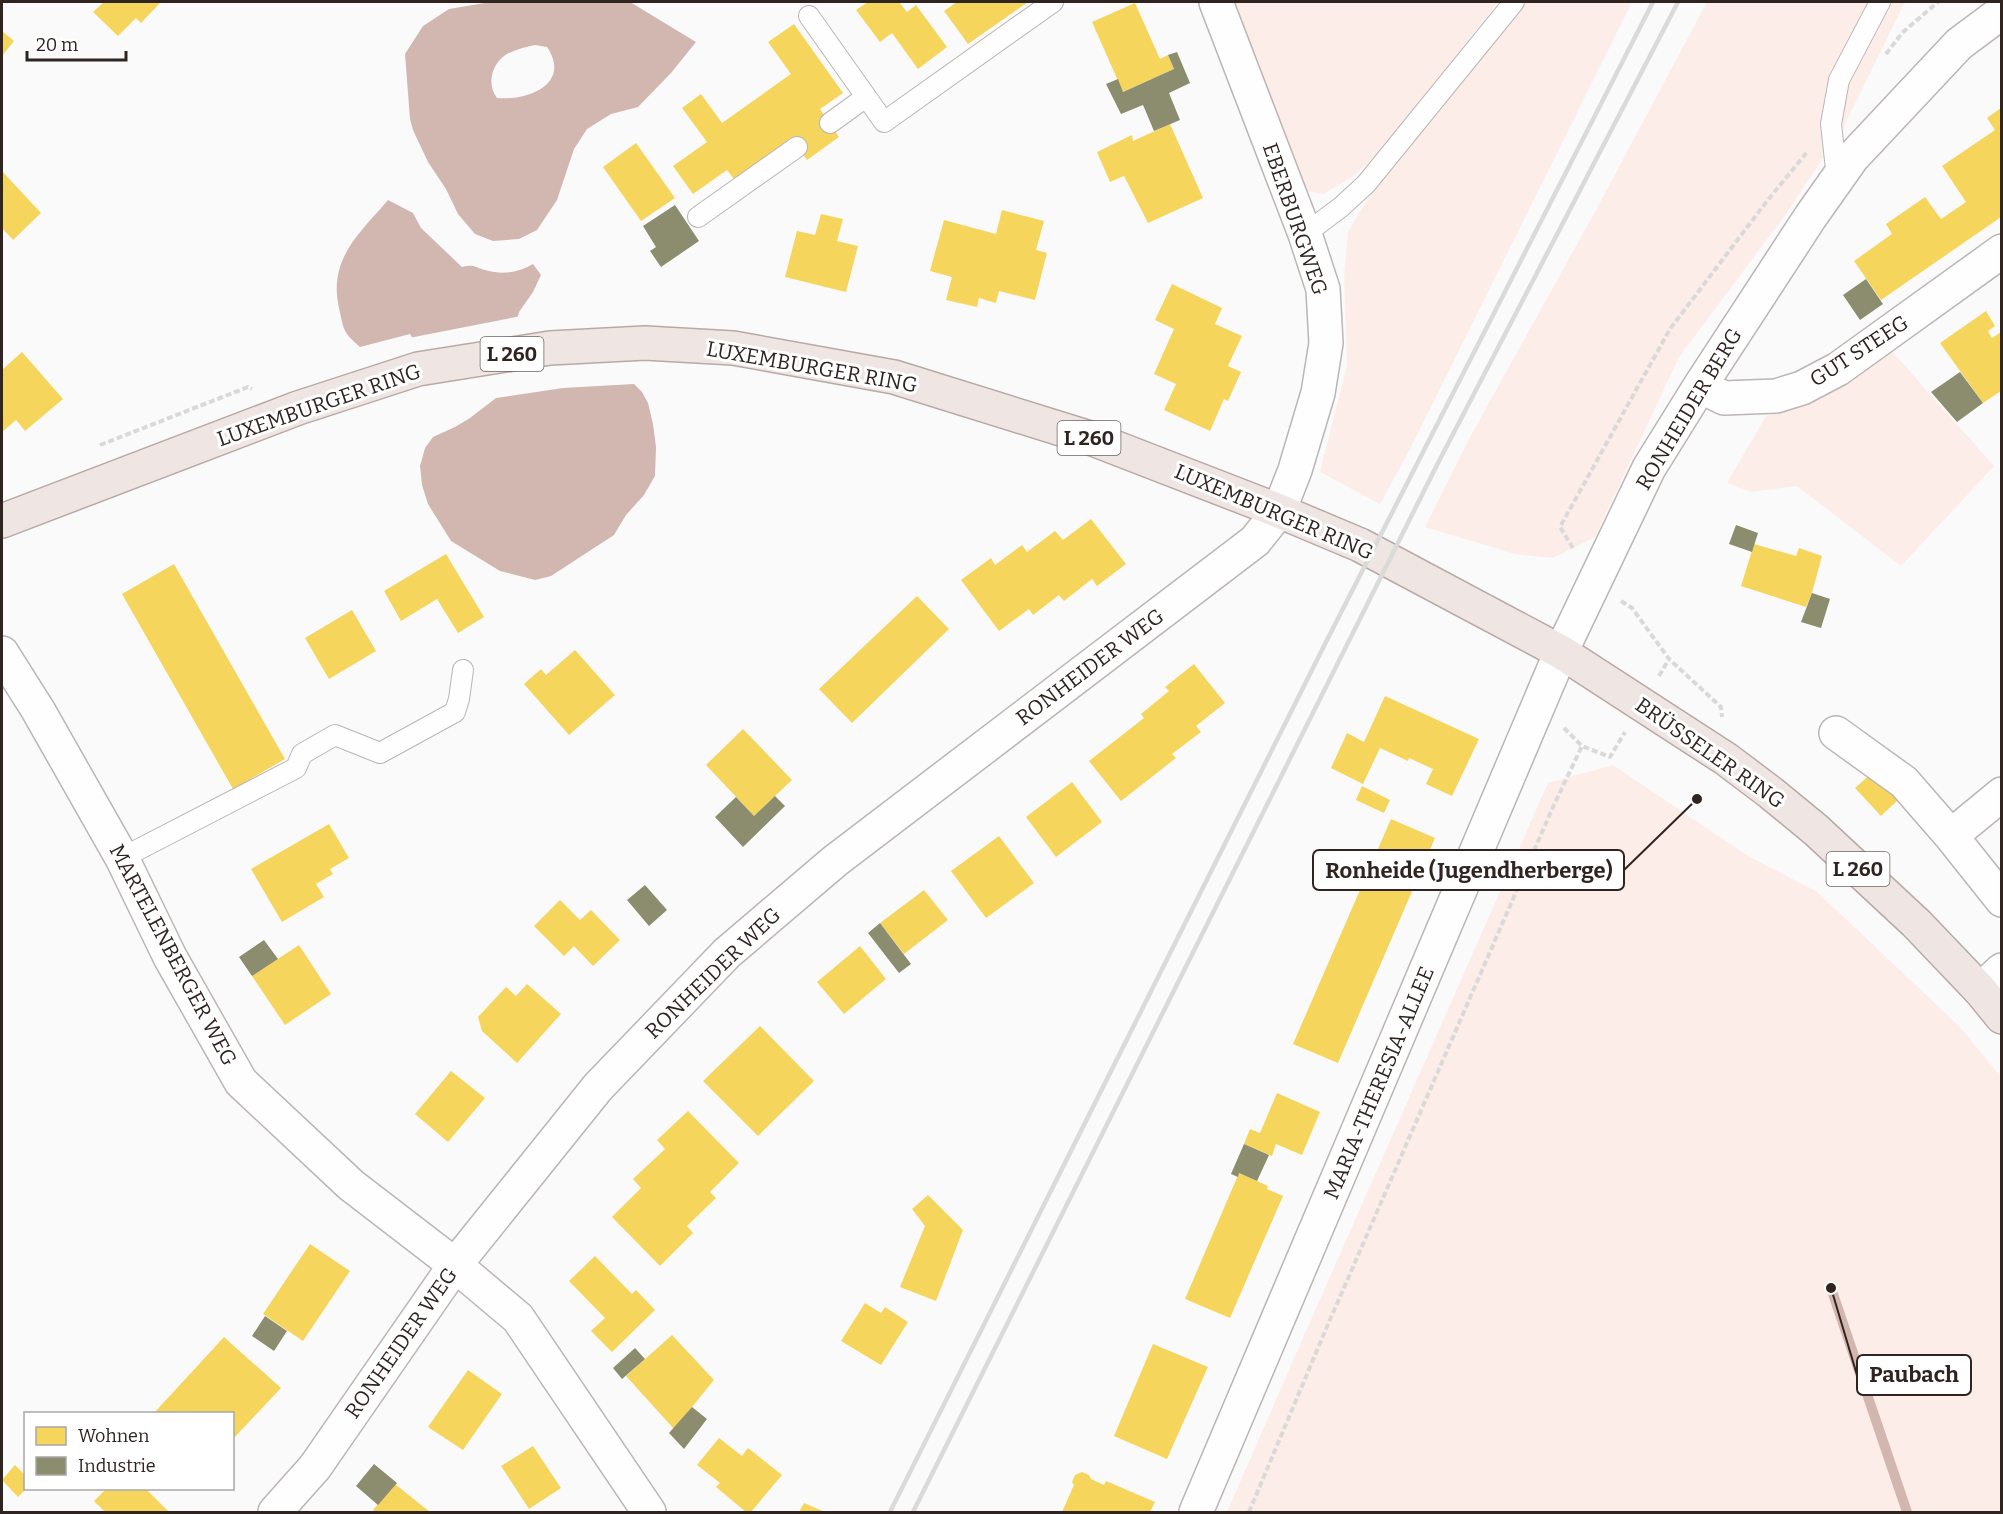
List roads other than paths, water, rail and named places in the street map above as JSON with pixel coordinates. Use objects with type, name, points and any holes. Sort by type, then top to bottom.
[{"type":"main road","name":"LUXEMBURGER RING","points":[[2,521],[298,408],[418,369],[550,348],[645,343],[733,348],[894,377],[1093,440],[1280,511],[1360,545],[1561,652]]},
{"type":"main road","name":"BRÜSSELER RING","points":[[1561,652],[1726,759],[1816,830],[1917,924],[1991,980],[2001,1017]]},
{"type":"street","name":"EBERBURGWEG","points":[[1216,2],[1305,234],[1323,289],[1326,343],[1318,393],[1280,511]]},
{"type":"street","name":"RONHEIDER BERG","points":[[1561,652],[1649,468],[1700,386],[1837,178],[1852,158],[1959,44],[2001,12]]},
{"type":"street","name":"GUT STEEG","points":[[1700,386],[1724,398],[1776,396],[1802,388],[1838,369],[2001,251]]},
{"type":"street","name":"RONHEIDER WEG","points":[[275,1512],[315,1467],[455,1265],[598,1087],[727,953],[835,861],[1255,541],[1280,511]]},
{"type":"street","name":"MARIA-THERESIA-ALLEE","points":[[1196,1512],[1561,652]]},
{"type":"street","name":"MARTELENBERGER WEG","points":[[2,653],[38,710],[122,858],[170,957],[241,1082],[351,1185],[455,1265],[518,1318],[649,1512]]},
{"type":"street","points":[[1836,733],[1904,782],[1951,836],[2001,900]]},
{"type":"street","points":[[1951,836],[2001,794]]},
{"type":"lane","points":[[809,16],[884,122],[1053,2]]},
{"type":"lane","points":[[1305,234],[1341,207],[1366,184],[1514,2]]},
{"type":"lane","points":[[1837,178],[1831,124],[1839,80],[1880,2]]},
{"type":"lane","points":[[830,123],[866,97]]},
{"type":"lane","points":[[698,217],[797,147]]},
{"type":"lane","points":[[122,858],[296,768],[302,754],[335,735],[380,753],[455,712],[463,670]]},
{"type":"waterway","points":[[1831,1288],[1907,1512]]},
{"type":"railway","points":[[890,1512],[1327,640],[1653,2]]},
{"type":"railway","points":[[913,1512],[1438,463],[1678,2]]},
{"type":"place","name":"Ronheide (Jugendherberge)","points":[[1697,799]]},
{"type":"place","name":"Paubach","points":[[1831,1288]]}]
